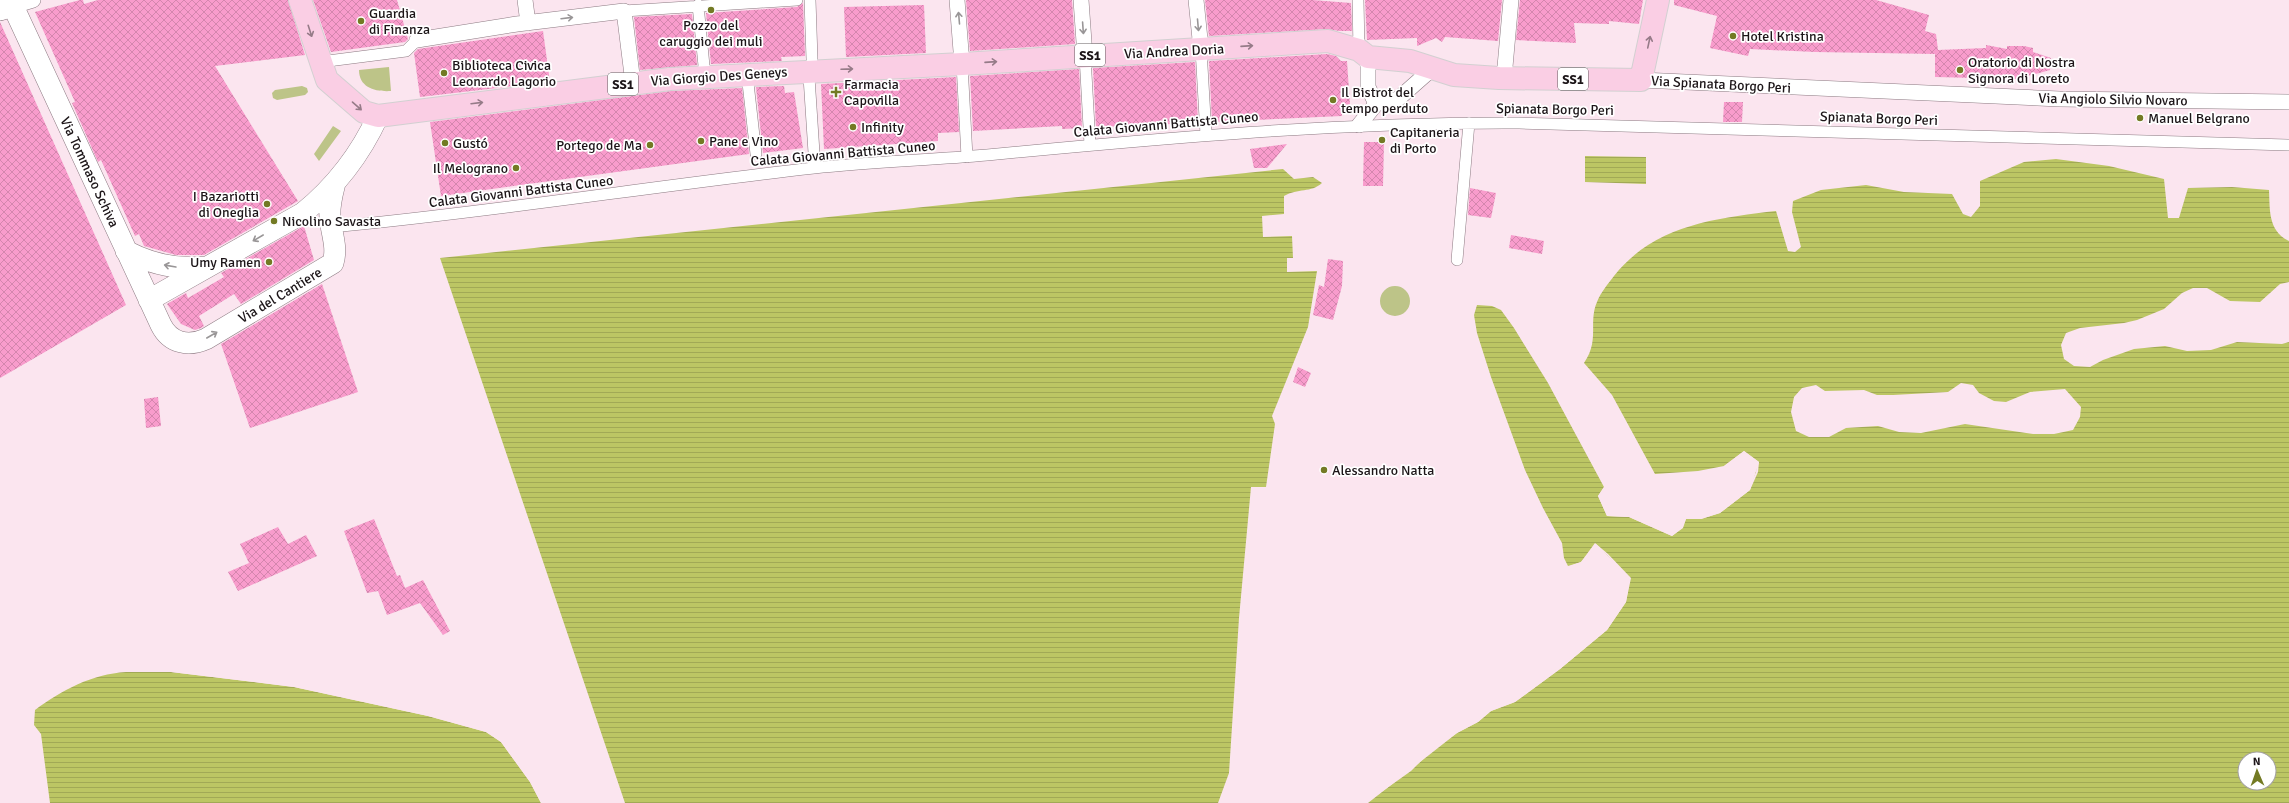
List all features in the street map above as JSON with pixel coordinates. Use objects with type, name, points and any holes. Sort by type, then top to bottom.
[{"type":"main road","points":[[149,300],[303,213],[320,200],[335,183],[363,145],[378,116],[364,112],[329,67],[300,0]]},
{"type":"main road","points":[[1641,80],[1658,0]]},
{"type":"main road","name":"Via Tommaso Schiva","points":[[8,5],[163,329],[175,340]]},
{"type":"main road","name":"Via Andrea Doria","points":[[810,69],[962,64],[1328,41],[1363,54]]},
{"type":"main road","name":"SS1","points":[[1363,54],[1410,62],[1454,75],[1504,78]]},
{"type":"main road","name":"Via Giorgio Des Geneys","points":[[378,116],[632,82],[810,69]]},
{"type":"main road","name":"Via Spianata Borgo Peri","points":[[1504,78],[1641,80]]},
{"type":"main road","name":"Via del Cantiere","points":[[175,340],[188,344],[206,339],[333,263],[335,257],[330,201],[335,183]]},
{"type":"main road","points":[[126,250],[162,264],[193,268],[209,266]]},
{"type":"street","points":[[8,5],[33,0]]},
{"type":"street","points":[[525,0],[528,23]]},
{"type":"street","points":[[329,67],[406,51],[417,40],[528,23],[624,11],[698,5],[797,0]]},
{"type":"street","points":[[815,168],[810,69],[809,0],[816,0]]},
{"type":"street","points":[[957,0],[967,157]]},
{"type":"street","points":[[1081,0],[1090,145]]},
{"type":"street","points":[[1196,0],[1201,49],[1206,135]]},
{"type":"street","points":[[1358,0],[1368,87],[1376,104]]},
{"type":"street","points":[[1504,78],[1511,0]]},
{"type":"street","points":[[698,5],[705,76]]},
{"type":"street","points":[[624,11],[632,82]]},
{"type":"street","points":[[1359,125],[1376,104],[1398,99],[1433,68]]},
{"type":"street","points":[[747,74],[756,154]]},
{"type":"street","name":"Via Spianata Borgo Peri","points":[[1641,80],[1938,94]]},
{"type":"street","name":"Via Angiolo Silvio Novaro","points":[[1938,94],[2060,99],[2289,102]]},
{"type":"street","points":[[1457,260],[1469,123]]},
{"type":"street","name":"Spianata Borgo Peri","points":[[1359,125],[1390,127],[1469,123],[2289,145]]},
{"type":"street","name":"Calata Giovanni Battista Cuneo","points":[[332,227],[424,219],[815,168],[967,157],[1206,135],[1359,125]]},
{"type":"shaded area","points":[[389,67],[391,91],[374,90],[365,85],[362,81],[359,70]]},
{"type":"shaded area","points":[[302,86],[307,88],[308,92],[305,95],[277,100],[273,98],[272,93],[275,90]]},
{"type":"shaded area","points":[[333,126],[341,131],[319,161],[314,154]]},
{"type":"shaded area","points":[[1585,156],[1646,157],[1646,184],[1585,182]]},
{"type":"shaded area","points":[[2056,159],[2109,166],[2164,179],[2168,218],[2179,218],[2188,188],[2232,187],[2269,190],[2270,212],[2274,226],[2282,237],[2289,241],[2289,803],[1368,803],[1457,733],[1478,722],[1491,711],[1515,702],[1560,669],[1607,630],[1626,602],[1630,578],[1596,544],[1581,562],[1568,566],[1564,558],[1562,543],[1525,470],[1491,377],[1477,333],[1474,315],[1477,305],[1492,306],[1501,310],[1548,383],[1604,487],[1598,496],[1607,516],[1629,517],[1672,536],[1682,528],[1686,519],[1701,519],[1720,513],[1750,490],[1759,462],[1744,451],[1724,466],[1698,471],[1655,474],[1612,395],[1584,363],[1592,347],[1593,317],[1597,302],[1614,276],[1630,259],[1648,245],[1667,235],[1709,221],[1776,211],[1788,251],[1795,252],[1801,247],[1792,212],[1793,201],[1821,190],[1866,185],[1904,192],[1952,194],[1963,214],[1971,217],[1980,206],[1980,181],[2024,162]]},
{"type":"shaded area","points":[[1283,169],[1294,179],[1313,177],[1322,183],[1313,188],[1284,196],[1284,214],[1262,216],[1263,237],[1292,236],[1293,258],[1287,258],[1287,272],[1317,271],[1308,327],[1272,416],[1275,424],[1266,487],[1251,487],[1239,618],[1229,773],[1218,803],[625,803],[440,258]]},
{"type":"shaded area","points":[[1395,286],[1405,291],[1410,301],[1405,311],[1395,316],[1385,311],[1380,301],[1385,291]]},
{"type":"shaded area","points":[[171,672],[294,687],[428,716],[486,732],[501,742],[530,782],[541,803],[50,803],[41,734],[34,725],[35,710],[78,684],[113,673]]},
{"type":"pier","points":[[2289,282],[2289,342],[2282,344],[2237,342],[2211,350],[2187,351],[2165,346],[2134,349],[2103,360],[2090,367],[2074,366],[2064,359],[2061,345],[2066,333],[2080,328],[2137,320],[2164,309],[2182,293],[2193,288],[2207,288],[2230,301],[2260,302],[2280,284]]},
{"type":"pier","points":[[1961,383],[1973,385],[1979,393],[1994,401],[2006,402],[2030,392],[2065,389],[2081,407],[2080,417],[2073,430],[2054,434],[2033,434],[1965,424],[1921,433],[1899,432],[1878,426],[1846,428],[1829,437],[1809,437],[1796,431],[1791,412],[1794,397],[1802,388],[1816,385],[1825,391],[1864,390],[1877,395],[1893,395],[1948,392]]},
{"type":"pier","points":[[1744,451],[1759,462],[1758,472],[1750,490],[1720,513],[1701,519],[1686,519],[1683,528],[1672,536],[1629,517],[1607,516],[1598,496],[1604,487],[1606,487],[1600,496],[1609,514],[1630,515],[1671,534],[1681,527],[1685,517],[1701,517],[1719,511],[1749,488],[1756,472],[1757,462],[1750,456],[1744,453],[1724,468],[1724,466]]},
{"type":"pier","points":[[1595,543],[1631,578],[1626,602],[1607,630],[1560,669],[1515,702],[1491,711],[1478,722],[1457,733],[1429,753],[1411,771],[1366,803],[1409,769],[1428,751],[1477,720],[1490,709],[1514,700],[1558,668],[1605,628],[1624,602],[1628,579],[1607,555],[1596,546],[1583,564],[1567,567],[1581,562]]},
{"type":"pier","points":[[122,670],[172,670],[294,685],[429,714],[487,730],[503,741],[532,781],[543,803],[541,803],[530,782],[501,742],[486,732],[428,716],[294,687],[171,672],[126,672]]},
{"type":"building","points":[[83,0],[84,4],[98,0],[288,0],[305,55],[215,66],[298,201],[204,255],[176,255],[144,246],[139,234],[135,236],[101,160],[98,162],[72,103],[75,102],[35,12]]},
{"type":"building","name":"Guardia di Finanza","points":[[313,0],[397,0],[408,39],[405,42],[331,52]]},
{"type":"building","points":[[966,0],[1072,0],[1075,44],[970,51]]},
{"type":"building","points":[[1205,0],[1312,0],[1351,3],[1352,31],[1327,29],[1209,36]]},
{"type":"building","points":[[1365,0],[1502,0],[1498,41],[1445,37],[1442,42],[1436,38],[1417,46],[1417,38],[1367,40]]},
{"type":"building","points":[[1520,0],[1643,0],[1639,24],[1609,21],[1609,24],[1574,23],[1576,43],[1516,40]]},
{"type":"building","points":[[1674,0],[1876,0],[1929,15],[1925,31],[1936,34],[1938,50],[1986,48],[1986,45],[2007,49],[2007,46],[2024,46],[2033,48],[2033,52],[2051,58],[2050,70],[2017,79],[1935,77],[1935,54],[1815,52],[1750,49],[1748,56],[1710,48],[1717,16],[1674,5]]},
{"type":"building","points":[[803,3],[805,56],[781,57],[782,61],[711,64],[706,13],[797,7]]},
{"type":"building","points":[[924,5],[926,53],[846,57],[844,7]]},
{"type":"building","points":[[692,14],[697,65],[640,70],[634,17]]},
{"type":"building","points":[[0,22],[126,305],[0,378]]},
{"type":"building","points":[[543,31],[550,82],[420,97],[414,53],[418,49]]},
{"type":"building","points":[[1327,54],[1336,56],[1341,61],[1347,61],[1350,105],[1342,105],[1342,116],[1212,122],[1209,61]]},
{"type":"building","points":[[1195,62],[1198,123],[1096,127],[1093,68]]},
{"type":"building","points":[[1079,69],[1082,128],[1062,129],[1062,126],[973,131],[970,76]]},
{"type":"building","points":[[956,77],[959,132],[938,133],[938,141],[824,149],[821,84]]},
{"type":"building","points":[[784,86],[785,93],[794,92],[803,148],[763,153],[756,87]]},
{"type":"building","points":[[742,88],[749,154],[441,196],[430,122],[671,91]]},
{"type":"building","points":[[1724,102],[1743,102],[1742,122],[1723,122]]},
{"type":"building","points":[[1364,142],[1384,142],[1383,186],[1363,186]]},
{"type":"building","points":[[1287,144],[1267,168],[1254,168],[1250,149]]},
{"type":"building","points":[[1470,188],[1496,193],[1491,218],[1468,215]]},
{"type":"building","points":[[304,226],[314,260],[241,304],[234,294],[199,316],[204,326],[201,328],[195,330],[181,324],[167,304],[186,293],[188,298],[224,277],[221,273]]},
{"type":"building","points":[[1511,235],[1544,241],[1542,254],[1509,248]]},
{"type":"building","points":[[1328,259],[1343,261],[1342,286],[1333,320],[1313,315],[1319,285],[1324,287]]},
{"type":"building","points":[[322,284],[358,392],[250,428],[221,344]]},
{"type":"building","points":[[1298,367],[1311,373],[1305,387],[1293,382]]},
{"type":"building","points":[[158,397],[161,426],[146,428],[144,399]]},
{"type":"building","points":[[374,519],[397,576],[400,575],[405,588],[423,580],[450,631],[443,635],[420,603],[387,615],[378,591],[367,593],[344,531]]},
{"type":"building","points":[[278,527],[288,544],[306,535],[317,556],[238,591],[228,572],[249,563],[240,544]]},
{"type":"place","name":"Pozzo del caruggio dei muli","points":[[711,10]]},
{"type":"place","name":"Guardia di Finanza","points":[[361,21]]},
{"type":"place","name":"Hotel Kristina","points":[[1733,36]]},
{"type":"place","name":"Oratorio di Nostra Signora di Loreto","points":[[1960,70]]},
{"type":"place","name":"Biblioteca Civica Leonardo Lagorio","points":[[444,73]]},
{"type":"place","name":"Farmacia Capovilla","points":[[836,92]]},
{"type":"place","name":"Il Bistrot del tempo perduto","points":[[1333,100]]},
{"type":"place","name":"Manuel Belgrano","points":[[2140,118]]},
{"type":"place","name":"Infinity","points":[[853,127]]},
{"type":"place","name":"Capitaneria di Porto","points":[[1382,140]]},
{"type":"place","name":"Pane e Vino","points":[[701,141]]},
{"type":"place","name":"Gustó","points":[[445,143]]},
{"type":"place","name":"Portego de Ma","points":[[650,145]]},
{"type":"place","name":"Il Melograno","points":[[516,168]]},
{"type":"place","name":"I Bazariotti di Oneglia","points":[[267,204]]},
{"type":"place","name":"Nicolino Savasta","points":[[274,221]]},
{"type":"place","name":"Umy Ramen","points":[[269,262]]},
{"type":"place","name":"Alessandro Natta","points":[[1324,470]]}]
